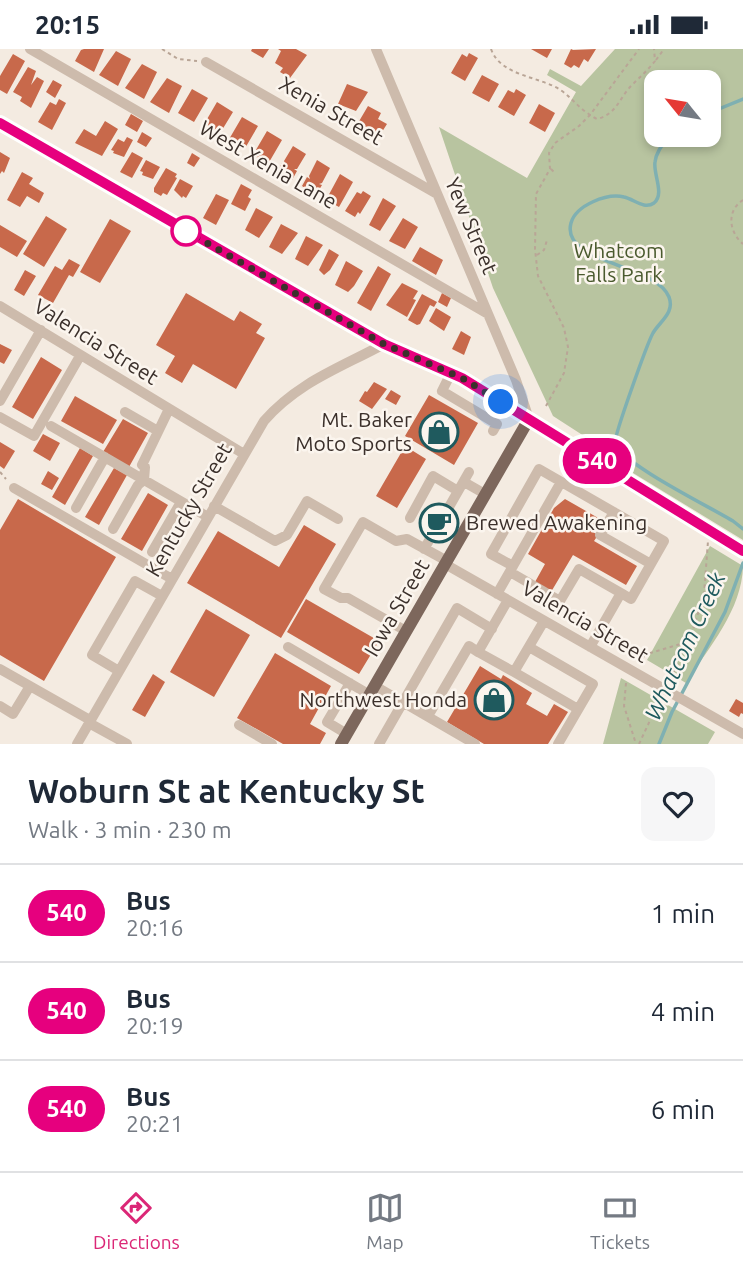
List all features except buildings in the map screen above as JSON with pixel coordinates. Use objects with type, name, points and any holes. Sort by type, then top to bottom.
[{"type":"main road","points":[[0,123],[384,344],[451,373],[529,419]]},
{"type":"main road","name":"Iowa Street","points":[[344,739],[529,419]]},
{"type":"street","name":"West Xenia Lane","points":[[30,49],[488,314]]},
{"type":"street","name":"Yew Street","points":[[376,49],[516,380],[529,419]]},
{"type":"street","name":"Xenia Street","points":[[206,62],[437,194]]},
{"type":"street","name":"Valencia Street","points":[[0,306],[244,454]]},
{"type":"street","points":[[0,401],[41,330]]},
{"type":"street","name":"Kentucky Street","points":[[77,744],[264,421],[287,397],[316,378],[384,344]]},
{"type":"street","points":[[0,417],[34,436],[80,356]]},
{"type":"street","points":[[451,373],[442,391],[497,424],[493,431]]},
{"type":"street","points":[[113,529],[138,485],[144,480],[145,467],[142,465],[169,409]]},
{"type":"street","points":[[125,412],[158,431]]},
{"type":"street","points":[[529,419],[714,539],[743,551]]},
{"type":"street","points":[[51,426],[208,517]]},
{"type":"street","points":[[76,508],[105,457]]},
{"type":"street","points":[[540,469],[614,512],[664,541],[631,599],[579,569],[560,601],[491,554],[540,469]]},
{"type":"street","points":[[410,518],[433,476],[464,482],[485,495]]},
{"type":"street","points":[[427,544],[429,527],[439,512],[449,507],[464,482]]},
{"type":"street","points":[[497,594],[561,482]]},
{"type":"street","points":[[14,488],[172,579]]},
{"type":"street","points":[[215,506],[275,541],[287,535],[307,501],[338,519]]},
{"type":"street","points":[[152,552],[181,502]]},
{"type":"street","points":[[614,512],[600,535],[651,564]]},
{"type":"street","name":"Valencia Street","points":[[406,631],[348,598],[341,598],[324,589],[363,522],[396,541],[407,539],[427,544],[446,563],[497,594],[741,733]]},
{"type":"street","points":[[119,671],[93,655],[129,591],[135,581],[162,596]]},
{"type":"street","points":[[590,647],[621,593]]},
{"type":"street","points":[[478,652],[508,600]]},
{"type":"street","points":[[379,744],[457,608],[492,629]]},
{"type":"street","points":[[514,673],[544,621]]},
{"type":"street","points":[[428,716],[469,646],[578,709]]},
{"type":"street","points":[[288,647],[350,683],[403,702],[475,744]]},
{"type":"street","points":[[529,647],[593,684],[558,744]]},
{"type":"street","points":[[0,669],[127,744]]},
{"type":"street","points":[[344,739],[327,722],[350,683]]},
{"type":"street","points":[[0,706],[13,714],[30,686]]},
{"type":"street","points":[[239,725],[272,744]]},
{"type":"street","points":[[736,744],[741,733]]},
{"type":"path","points":[[162,49],[178,59],[206,62]]},
{"type":"path","points":[[491,49],[496,58],[506,66],[528,78],[559,89],[576,106],[597,119],[604,117],[621,103],[664,49]]},
{"type":"path","points":[[546,406],[564,373],[568,347],[564,328],[538,276],[534,201],[550,169],[550,153],[555,143],[590,115],[639,49]]},
{"type":"path","points":[[654,49],[655,61]]},
{"type":"path","points":[[550,169],[555,173]]},
{"type":"path","points":[[743,200],[738,203],[731,218],[734,233],[743,244]]},
{"type":"path","points":[[536,256],[544,250],[547,240]]},
{"type":"path","points":[[670,680],[688,642],[704,594],[714,539]]},
{"type":"path","points":[[636,663],[647,654],[688,642]]},
{"type":"path","points":[[626,683],[624,706],[638,744]]},
{"type":"path","points":[[638,744],[661,698]]},
{"type":"green space","name":"Whatcom Falls Park","points":[[615,49],[743,49],[743,540],[633,473],[553,416],[493,288],[439,127],[527,178],[576,92],[547,75],[550,69],[581,86]]},
{"type":"green space","points":[[710,546],[743,566],[741,582],[731,613],[686,683],[647,660]]},
{"type":"green space","points":[[621,678],[715,732],[708,744],[603,744]]},
{"type":"waterway","name":"Whatcom Creek","points":[[721,108],[743,99]]},
{"type":"waterway","name":"Whatcom Creek","points":[[661,147],[655,167],[659,194],[654,203],[643,205],[628,198],[609,197],[585,206],[571,223],[572,236],[580,247],[647,277],[661,286],[669,297],[670,308],[653,333],[615,443],[621,452],[649,473],[743,529]]},
{"type":"waterway","name":"Whatcom Creek","points":[[659,744],[672,712],[725,612],[743,563]]},
{"type":"bus line","name":"540","points":[[0,123],[384,344],[462,378],[743,551]]},
{"type":"place","name":"Mt. Baker Moto Sports","points":[[439,432]]},
{"type":"place","name":"Brewed Awakening","points":[[439,523]]},
{"type":"place","name":"Northwest Honda","points":[[494,700]]},
{"type":"route","points":[[186,231],[384,344],[462,378],[501,402]]}]
